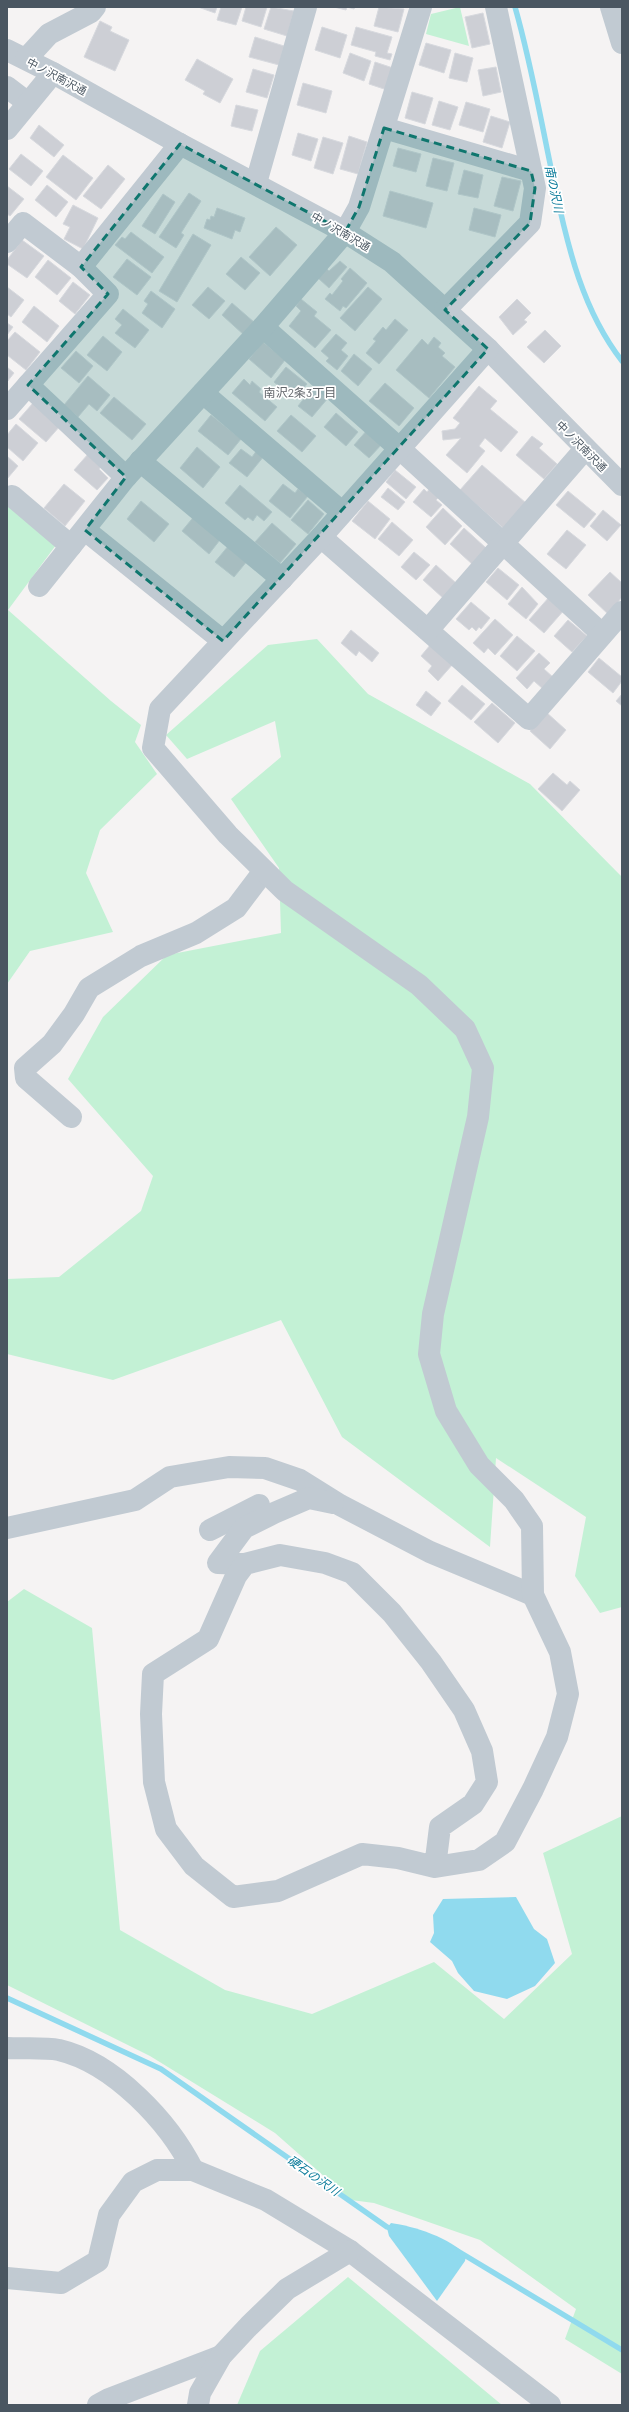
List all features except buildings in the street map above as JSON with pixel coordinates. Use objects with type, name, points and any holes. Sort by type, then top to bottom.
[{"type":"street","points":[[14,53],[91,12],[95,7]]},
{"type":"street","points":[[256,183],[306,7]]},
{"type":"street","points":[[39,586],[133,469],[263,327],[345,232],[359,207],[421,7]]},
{"type":"street","points":[[445,310],[530,223],[535,188],[496,7]]},
{"type":"street","points":[[611,7],[621,35]]},
{"type":"street","name":"中ノ沢南沢通","points":[[14,53],[345,232],[392,262],[488,349],[622,485]]},
{"type":"street","points":[[7,129],[53,73]]},
{"type":"street","points":[[7,87],[28,103]]},
{"type":"street","points":[[384,128],[531,171]]},
{"type":"street","points":[[81,267],[180,144]]},
{"type":"street","points":[[7,242],[23,223],[81,267],[108,294],[7,409]]},
{"type":"street","points":[[263,327],[399,448],[602,634]]},
{"type":"street","points":[[245,1564],[236,1576],[208,1639],[153,1674],[151,1714],[154,1782],[166,1829],[194,1866],[233,1897],[278,1891],[362,1854],[398,1858],[435,1867],[479,1860],[505,1842],[533,1789],[557,1737],[568,1694],[560,1652],[533,1596],[532,1526],[514,1500],[479,1465],[446,1412],[429,1354],[433,1314],[478,1117],[483,1068],[465,1029],[419,985],[285,891],[228,835],[153,748],[160,709],[321,537],[488,349]]},
{"type":"street","points":[[28,385],[133,469],[282,579]]},
{"type":"street","points":[[203,393],[342,512]]},
{"type":"street","points":[[428,630],[504,545],[585,449]]},
{"type":"street","points":[[12,496],[78,538],[223,641]]},
{"type":"street","points":[[321,537],[529,719],[622,612]]},
{"type":"street","points":[[71,1117],[26,1078],[25,1068],[52,1044],[74,1014],[89,988],[141,956],[196,934],[236,908],[264,871]]},
{"type":"street","points":[[7,1528],[135,1500],[170,1477],[229,1467],[265,1468],[300,1480],[340,1504],[430,1552],[533,1596]]},
{"type":"street","points":[[340,1504],[309,1498],[287,1507],[244,1528],[218,1563],[245,1564],[280,1555],[325,1562],[352,1573],[392,1612],[431,1662],[464,1710],[482,1751],[487,1782],[473,1804],[440,1827],[435,1867]]},
{"type":"street","points":[[210,1530],[266,1502],[287,1507]]},
{"type":"street","points":[[7,2048],[59,2050],[96,2066],[137,2096],[156,2116],[182,2148],[193,2170]]},
{"type":"street","points":[[7,2278],[60,2283],[98,2261],[110,2215],[133,2182],[156,2170],[193,2170],[266,2200],[350,2251],[550,2405]]},
{"type":"street","points":[[198,2405],[200,2393],[221,2356],[287,2289],[350,2251]]},
{"type":"street","points":[[98,2405],[109,2399],[221,2356]]},
{"type":"highlighted area","points":[[384,128],[531,171],[535,188],[530,223],[445,310],[488,349],[223,641],[85,530],[126,477],[28,385],[108,294],[81,267],[180,144],[345,232],[359,207]]},
{"type":"green space","points":[[460,7],[469,46],[426,34],[431,14]]},
{"type":"green space","points":[[7,503],[56,545],[8,610],[111,701],[141,725],[135,742],[157,774],[100,830],[86,873],[113,932],[30,951],[7,984]]},
{"type":"green space","points":[[317,639],[368,694],[530,784],[622,877],[622,1607],[600,1613],[575,1576],[586,1517],[496,1458],[490,1547],[342,1437],[281,1320],[113,1380],[7,1354],[7,1279],[59,1277],[141,1211],[153,1176],[68,1079],[103,1017],[167,955],[281,933],[279,868],[231,799],[281,757],[275,721],[187,759],[166,735],[268,645]]},
{"type":"green space","points":[[24,1589],[92,1628],[120,1930],[225,1990],[312,2014],[434,1962],[504,2019],[572,1954],[543,1853],[622,1816],[622,2374],[565,2339],[576,2309],[480,2240],[374,2203],[351,2200],[275,2133],[150,2056],[7,1985],[7,1602]]},
{"type":"green space","points":[[348,2277],[502,2405],[237,2405],[260,2351]]},
{"type":"water","points":[[516,1897],[534,1929],[547,1939],[555,1963],[535,1986],[507,1999],[474,1991],[458,1973],[452,1961],[430,1942],[434,1933],[433,1915],[443,1899]]},
{"type":"water","points":[[391,2223],[421,2230],[442,2238],[466,2256],[465,2261],[437,2301],[389,2236],[387,2228]]},
{"type":"waterway","name":"南の沢川","points":[[515,7],[527,52],[565,233],[587,300],[608,342],[622,361]]},
{"type":"waterway","name":"硬石の沢川","points":[[7,1998],[161,2069],[387,2227],[393,2229]]},
{"type":"waterway","name":"硬石の沢川","points":[[456,2250],[622,2350]]},
{"type":"district","name":"南沢2条3丁目","points":[[300,392]]}]
